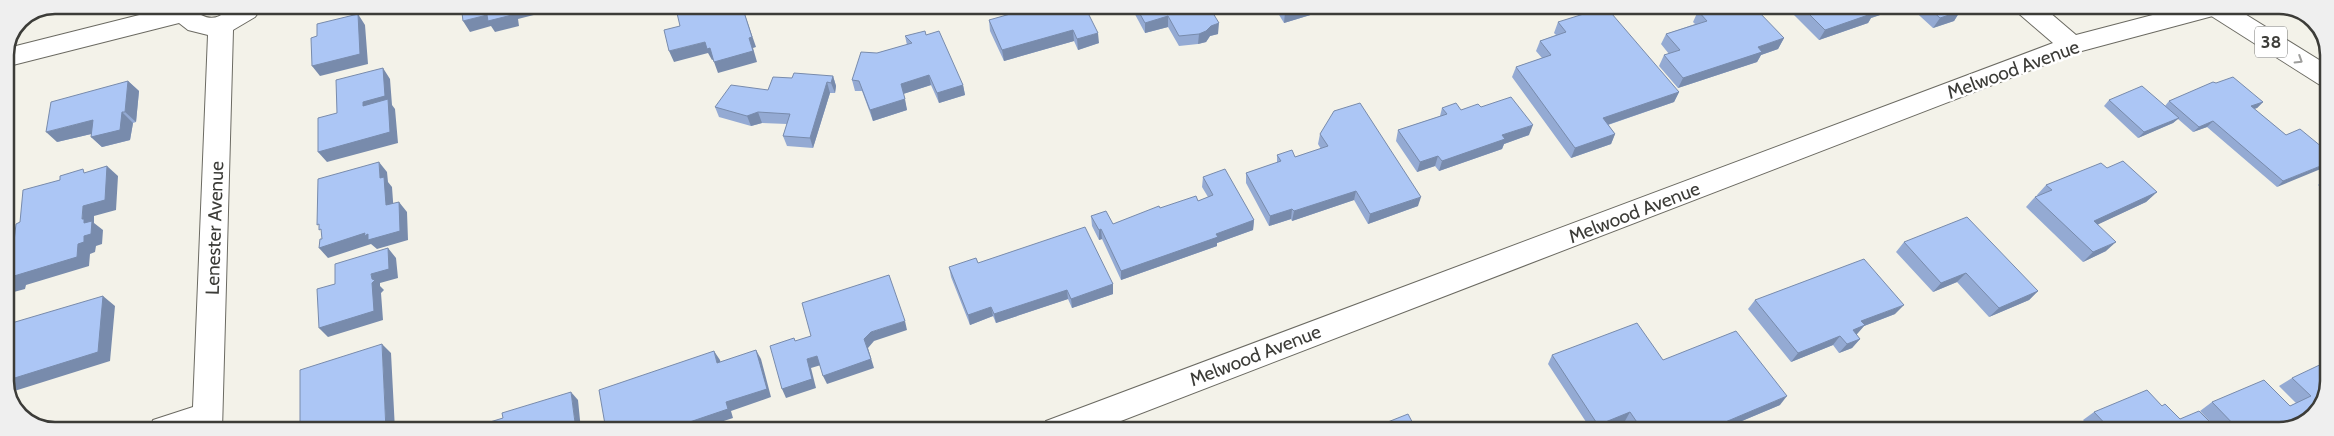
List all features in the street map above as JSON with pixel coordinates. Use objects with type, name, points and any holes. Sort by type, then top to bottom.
[{"type":"street","points":[[14,56],[167,14]]},
{"type":"street","points":[[190,14],[190,20],[197,25],[221,25],[238,18],[242,14]]},
{"type":"street","points":[[2035,14],[2072,45]]},
{"type":"street","name":"Melwood Avenue","points":[[1078,422],[2072,45],[2186,14]]},
{"type":"street","name":"38","points":[[2228,14],[2320,72]]},
{"type":"street","name":"Lenester Avenue","points":[[207,422],[221,25]]},
{"type":"building","points":[[358,14],[360,54],[312,66],[311,38],[317,36],[317,24]]},
{"type":"building","points":[[462,14],[512,15],[488,21],[487,15],[463,21]]},
{"type":"building","points":[[677,14],[745,14],[752,37],[749,38],[753,51],[714,62],[710,48],[707,49],[705,42],[669,51],[664,30],[680,26]]},
{"type":"building","points":[[1010,14],[1088,14],[1098,33],[1077,39],[1073,30],[1002,50],[989,20]]},
{"type":"building","points":[[1140,14],[1214,14],[1219,23],[1199,34],[1179,36],[1168,16],[1145,23]]},
{"type":"building","points":[[1584,14],[1612,14],[1679,92],[1603,118],[1615,134],[1575,148],[1516,67],[1551,55],[1540,41],[1566,32],[1558,22]]},
{"type":"building","points":[[1701,14],[1761,14],[1784,38],[1758,47],[1762,52],[1683,78],[1664,55],[1680,50],[1666,34],[1707,21]]},
{"type":"building","points":[[1809,14],[1871,14],[1825,30]]},
{"type":"building","points":[[1936,14],[1952,14],[1940,18]]},
{"type":"building","points":[[925,31],[926,35],[939,31],[963,85],[937,93],[929,75],[901,84],[905,99],[870,110],[859,81],[852,80],[861,52],[877,53],[912,43],[905,36]]},
{"type":"building","points":[[383,68],[385,96],[363,102],[363,106],[388,99],[390,132],[318,152],[318,118],[337,113],[336,80]]},
{"type":"building","points":[[794,73],[833,76],[831,83],[827,82],[810,138],[783,136],[790,114],[758,112],[747,116],[715,107],[731,85],[768,90],[773,77],[792,78]]},
{"type":"building","points":[[2233,77],[2263,102],[2251,106],[2286,135],[2300,129],[2320,145],[2320,166],[2283,181],[2213,121],[2199,127],[2169,101],[2213,82],[2216,83]]},
{"type":"building","points":[[128,81],[125,112],[122,112],[120,130],[91,137],[93,120],[46,132],[51,102]]},
{"type":"building","points":[[2142,86],[2179,118],[2144,132],[2109,100]]},
{"type":"building","points":[[1511,97],[1533,125],[1502,135],[1505,139],[1442,161],[1438,156],[1420,162],[1398,130],[1447,114],[1442,108],[1456,103],[1461,110],[1478,104],[1481,107]]},
{"type":"building","points":[[1360,103],[1421,197],[1370,214],[1356,191],[1294,211],[1292,209],[1270,216],[1246,173],[1281,161],[1277,155],[1292,150],[1295,157],[1328,146],[1320,134],[1334,111]]},
{"type":"building","points":[[2123,161],[2157,192],[2094,221],[2116,242],[2093,252],[2035,197],[2052,190],[2046,185],[2101,163],[2107,168]]},
{"type":"building","points":[[379,162],[380,178],[384,177],[386,205],[399,202],[400,231],[368,240],[368,234],[364,236],[365,233],[319,248],[320,239],[322,239],[321,229],[319,230],[319,224],[317,225],[318,179]]},
{"type":"building","points":[[107,166],[105,200],[83,206],[82,219],[84,219],[84,223],[92,221],[91,234],[84,236],[84,242],[78,244],[77,257],[14,276],[14,242],[16,224],[20,222],[23,190],[60,180],[60,176],[83,169],[84,173]]},
{"type":"building","points":[[1225,169],[1254,220],[1216,234],[1218,237],[1121,271],[1101,229],[1099,230],[1091,216],[1106,211],[1113,224],[1159,206],[1160,208],[1196,196],[1198,201],[1213,195],[1203,177]]},
{"type":"building","points":[[1967,217],[2038,291],[1999,308],[1966,273],[1941,283],[1904,242]]},
{"type":"building","points":[[1085,227],[1113,284],[1071,299],[1067,290],[994,314],[991,307],[968,315],[949,267],[976,258],[978,263]]},
{"type":"building","points":[[388,248],[389,269],[371,274],[372,279],[375,280],[372,283],[374,311],[319,328],[317,289],[335,284],[335,264]]},
{"type":"building","points":[[1864,259],[1904,305],[1861,321],[1865,325],[1853,330],[1860,339],[1847,344],[1840,336],[1798,353],[1755,300]]},
{"type":"building","points":[[889,275],[905,321],[871,332],[864,339],[871,359],[823,376],[817,356],[807,359],[812,379],[782,389],[770,346],[794,338],[795,341],[811,336],[802,303]]},
{"type":"building","points":[[103,296],[98,352],[14,378],[14,322]]},
{"type":"building","points":[[1637,323],[1663,360],[1736,331],[1787,396],[1725,422],[1637,422],[1630,412],[1605,422],[1596,422],[1552,355]]},
{"type":"building","points":[[382,344],[386,422],[300,422],[300,370]]},
{"type":"building","points":[[756,350],[767,389],[726,402],[728,409],[690,422],[605,422],[599,390],[714,351],[717,363]]},
{"type":"building","points":[[2320,365],[2319,389],[2315,402],[2304,414],[2293,420],[2285,422],[2231,422],[2212,402],[2264,380],[2290,406],[2311,396],[2292,378]]},
{"type":"building","points":[[2147,390],[2162,406],[2165,404],[2180,419],[2199,411],[2210,422],[2103,422],[2094,412]]},
{"type":"building","points":[[571,392],[575,422],[490,422],[503,418],[502,413]]},
{"type":"building","points":[[1408,414],[1412,422],[1388,422]]}]
